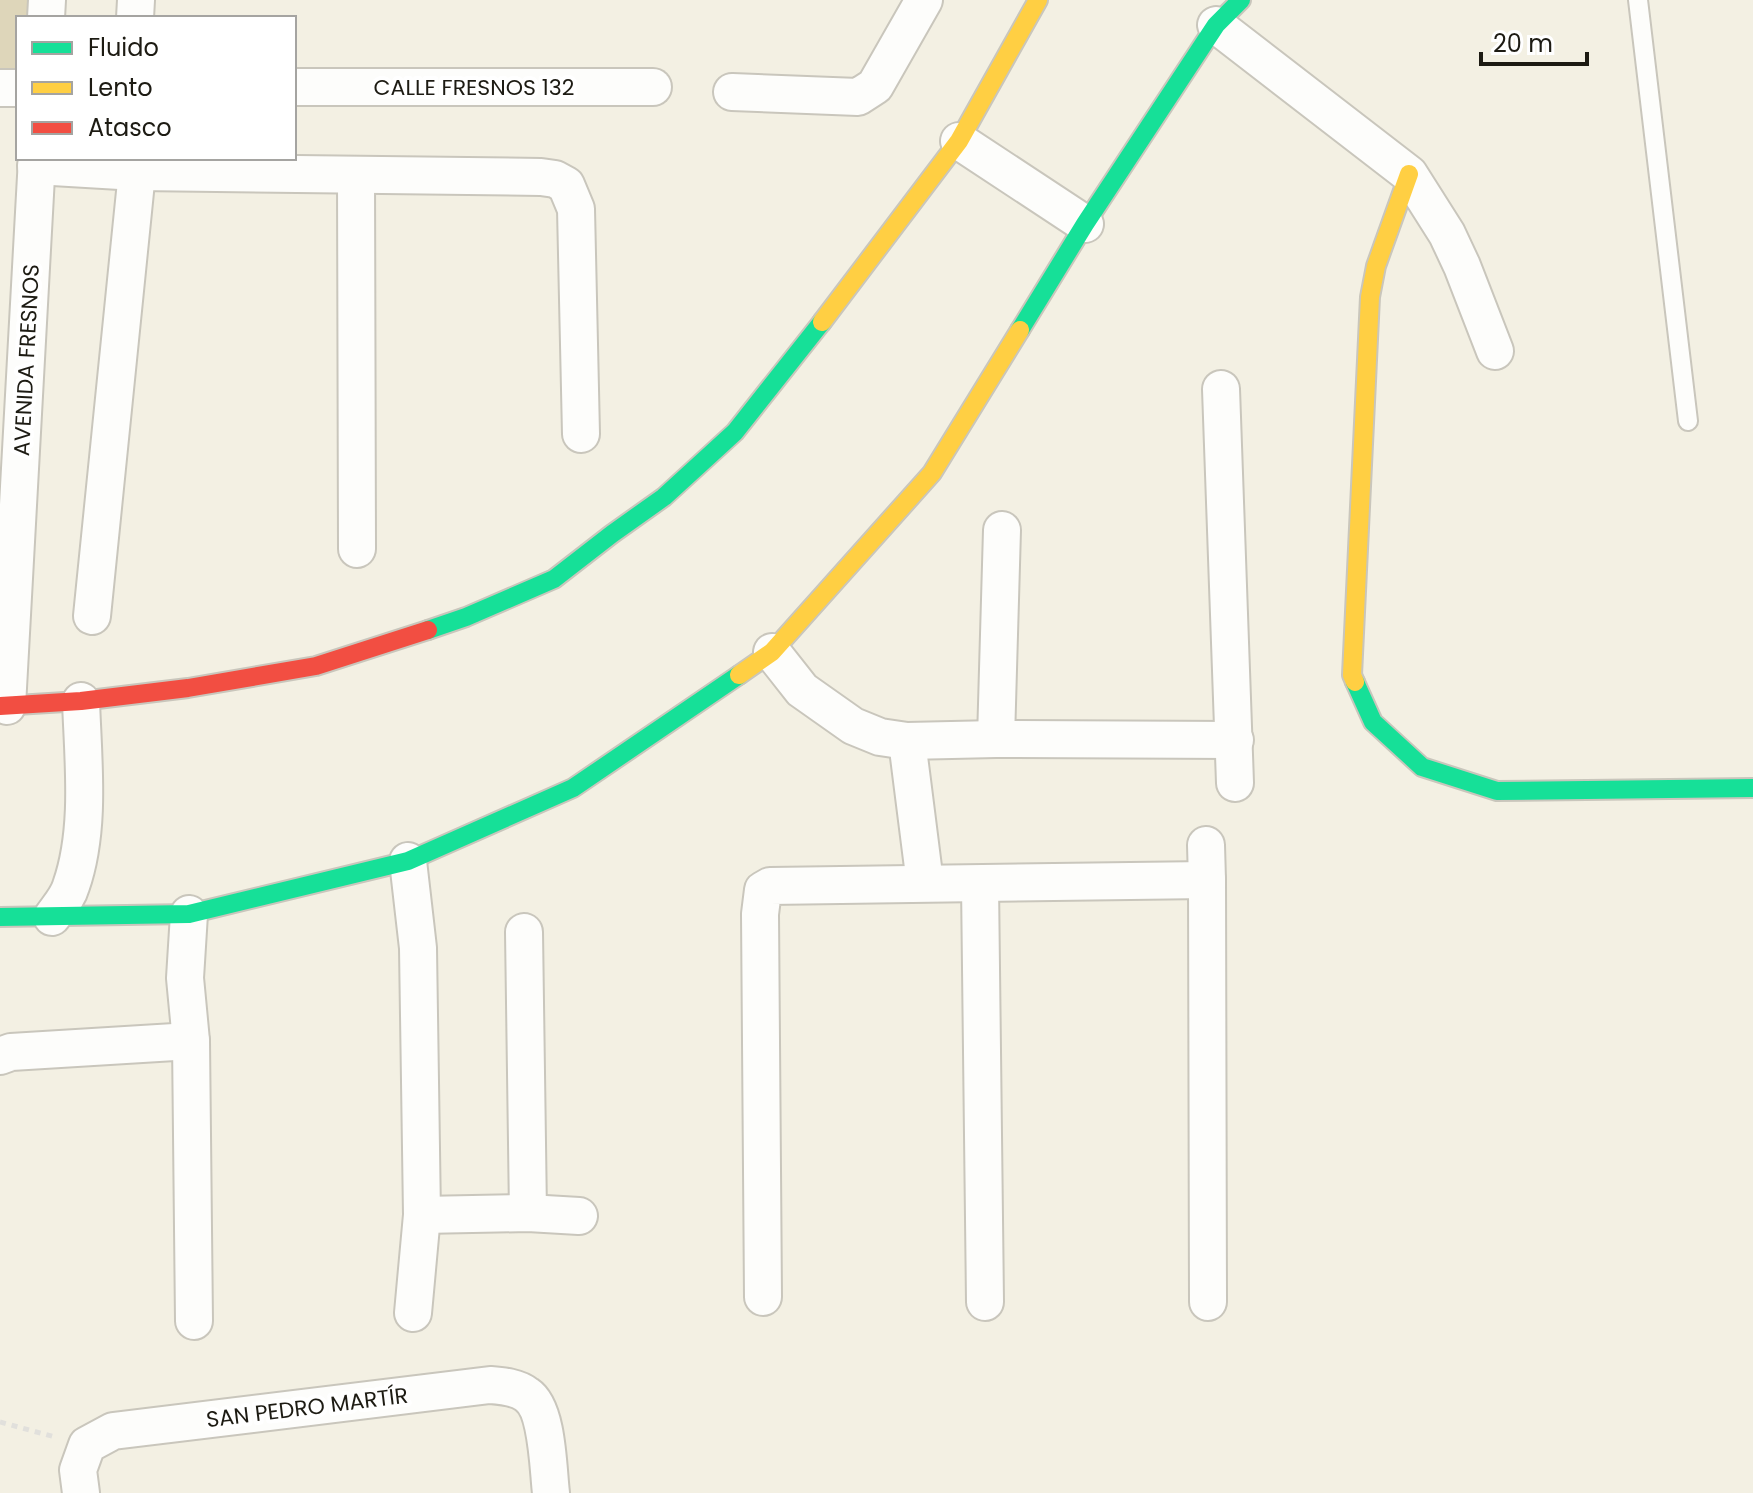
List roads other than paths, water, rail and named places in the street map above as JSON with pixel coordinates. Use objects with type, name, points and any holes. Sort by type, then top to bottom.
[{"type":"main road","points":[[4,706],[81,701],[188,688],[316,666],[466,617],[554,579],[664,497],[735,432],[959,141],[1038,0]]},
{"type":"main road","points":[[0,917],[189,914],[408,861],[573,788],[772,652],[932,473],[1085,224],[1228,12]]},
{"type":"main road","points":[[1409,174],[1376,266],[1370,297],[1352,675],[1373,722],[1422,767],[1497,791],[1753,788]]},
{"type":"street","points":[[732,92],[858,97],[875,86],[924,0]]},
{"type":"street","points":[[1228,12],[1409,174],[1447,234],[1495,351]]},
{"type":"street","name":"CALLE FRESNOS 132","points":[[296,87],[653,87]]},
{"type":"street","points":[[959,141],[1085,224]]},
{"type":"street","points":[[36,162],[137,172],[555,179],[566,185],[576,209],[581,434]]},
{"type":"street","name":"AVENIDA FRESNOS","points":[[4,706],[16,243],[36,162]]},
{"type":"street","points":[[92,616],[137,172]]},
{"type":"street","points":[[356,175],[357,549]]},
{"type":"street","points":[[1221,389],[1235,783]]},
{"type":"street","points":[[996,739],[1002,530]]},
{"type":"street","points":[[772,652],[802,690],[853,726],[880,737],[907,741],[1235,740]]},
{"type":"street","points":[[52,917],[71,888],[81,847],[84,786],[81,701]]},
{"type":"street","points":[[907,741],[925,883]]},
{"type":"street","points":[[408,861],[418,948],[422,1215],[413,1313]]},
{"type":"street","points":[[763,1297],[760,914],[763,890],[770,886],[980,884],[1206,862],[1208,1302]]},
{"type":"street","points":[[980,884],[985,1302]]},
{"type":"street","points":[[189,914],[185,978],[191,1041],[194,1321]]},
{"type":"street","points":[[524,932],[528,1213]]},
{"type":"street","points":[[0,1056],[11,1052],[191,1041]]},
{"type":"street","points":[[422,1215],[528,1213],[579,1216]]},
{"type":"street","name":"SAN PEDRO MARTÍR","points":[[81,1493],[78,1470],[87,1445],[113,1431],[490,1385],[509,1387],[529,1396],[541,1414],[551,1493]]},
{"type":"lane","points":[[1638,0],[1688,421]]}]
